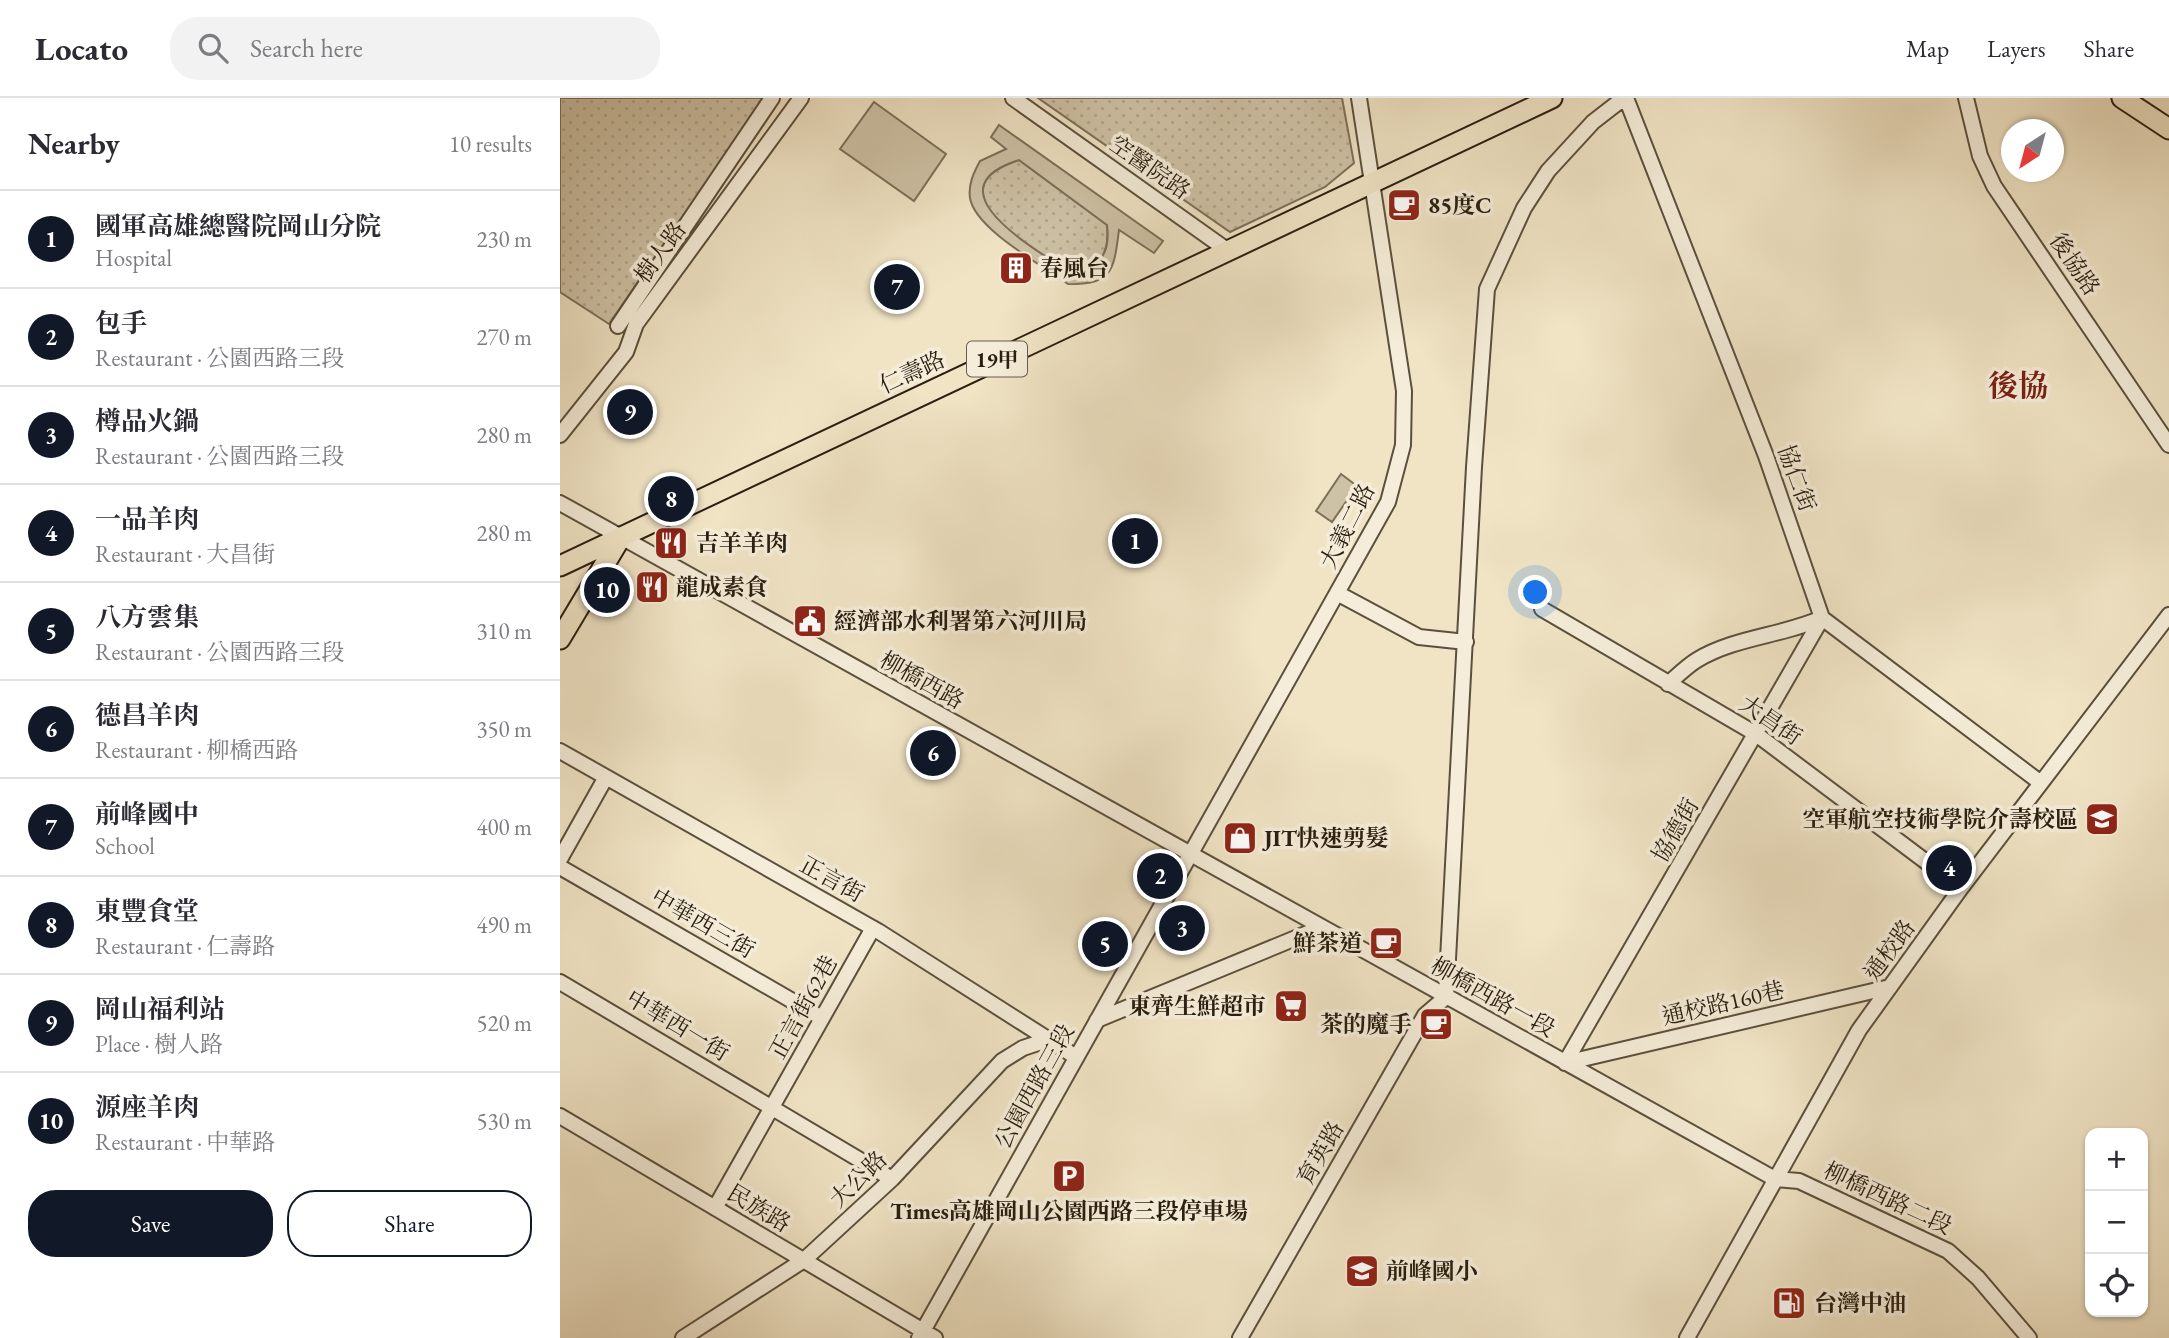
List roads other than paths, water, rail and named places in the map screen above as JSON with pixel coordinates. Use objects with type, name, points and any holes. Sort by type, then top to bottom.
[{"type":"main road","name":"仁壽路","points":[[560,566],[1373,180],[1552,98]]},
{"type":"main road","points":[[2122,98],[2169,129]]},
{"type":"main road","points":[[560,639],[621,537]]},
{"type":"street","points":[[618,326],[772,98]]},
{"type":"street","name":"樹人路","points":[[560,435],[626,352],[636,324],[801,98]]},
{"type":"street","name":"空醫院路","points":[[1013,98],[1227,250]]},
{"type":"street","name":"大義二路","points":[[1188,855],[1388,502],[1403,445],[1404,391],[1359,98]]},
{"type":"street","points":[[1446,997],[1480,364],[1487,289],[1524,208],[1548,172],[1593,122],[1625,98]]},
{"type":"street","name":"協仁街","points":[[1625,98],[1766,456],[1822,618]]},
{"type":"street","name":"後協路","points":[[1966,98],[1980,156],[1994,186],[2169,444]]},
{"type":"street","points":[[740,146],[756,159]]},
{"type":"street","name":"柳橋西路","points":[[560,503],[1188,855]]},
{"type":"street","points":[[1337,593],[1419,637],[1466,642]]},
{"type":"street","name":"大昌街","points":[[1542,609],[1756,734],[1961,888]]},
{"type":"street","name":"通校路","points":[[1687,1338],[1852,1041],[1961,888],[2169,615]]},
{"type":"street","points":[[1668,684],[1696,660],[1726,647],[1804,626],[1822,618],[2041,783]]},
{"type":"street","name":"協德街","points":[[1565,1063],[1822,618]]},
{"type":"street","name":"正言街","points":[[560,751],[873,928],[1076,1057]]},
{"type":"street","points":[[560,859],[606,777]]},
{"type":"street","name":"柳橋西路一段","points":[[1188,855],[1775,1179]]},
{"type":"street","name":"公園西路三段","points":[[925,1336],[1188,855]]},
{"type":"street","name":"中華西三街","points":[[560,867],[822,1018]]},
{"type":"street","name":"正言街62巷","points":[[715,1208],[873,928]]},
{"type":"street","points":[[1097,1020],[1320,928]]},
{"type":"street","name":"中華西一街","points":[[560,982],[892,1179]]},
{"type":"street","name":"通校路160巷","points":[[1565,1063],[1890,987]]},
{"type":"street","name":"育英路","points":[[1240,1338],[1425,1015],[1446,997]]},
{"type":"street","name":"大公路","points":[[691,1336],[804,1260],[892,1179],[1002,1061],[1023,1048],[1050,1040]]},
{"type":"street","name":"民族路","points":[[560,1116],[804,1260],[925,1336]]},
{"type":"street","name":"柳橋西路二段","points":[[1775,1179],[1799,1181],[1948,1251],[1978,1278],[2029,1338]]},
{"type":"place","name":"85度C","points":[[1404,205]]},
{"type":"place","name":"春風台","points":[[1016,268]]},
{"type":"place","name":"前峰國中","points":[[897,287]]},
{"type":"place","name":"岡山福利站","points":[[630,412]]},
{"type":"place","name":"東豐食堂","points":[[671,499]]},
{"type":"place","name":"國軍高雄總醫院岡山分院","points":[[1135,541]]},
{"type":"place","name":"吉羊羊肉","points":[[671,543]]},
{"type":"place","name":"龍成素食","points":[[652,587]]},
{"type":"place","name":"源座羊肉","points":[[607,590]]},
{"type":"place","name":"經濟部水利署第六河川局","points":[[810,621]]},
{"type":"place","name":"德昌羊肉","points":[[933,753]]},
{"type":"place","name":"空軍航空技術學院介壽校區","points":[[2102,819]]},
{"type":"place","name":"JIT快速剪髮","points":[[1240,838]]},
{"type":"place","name":"一品羊肉","points":[[1949,868]]},
{"type":"place","name":"包手","points":[[1160,876]]},
{"type":"place","name":"樽品火鍋","points":[[1182,928]]},
{"type":"place","name":"鮮茶道","points":[[1386,943]]},
{"type":"place","name":"八方雲集","points":[[1105,944]]},
{"type":"place","name":"東齊生鮮超市","points":[[1291,1006]]},
{"type":"place","name":"茶的魔手","points":[[1436,1024]]},
{"type":"place","name":"Times高雄岡山公園西路三段停車場","points":[[1069,1176]]},
{"type":"place","name":"前峰國小","points":[[1362,1271]]},
{"type":"place","name":"台灣中油","points":[[1789,1303]]},
{"type":"district","name":"後協","points":[[2018,385]]}]
